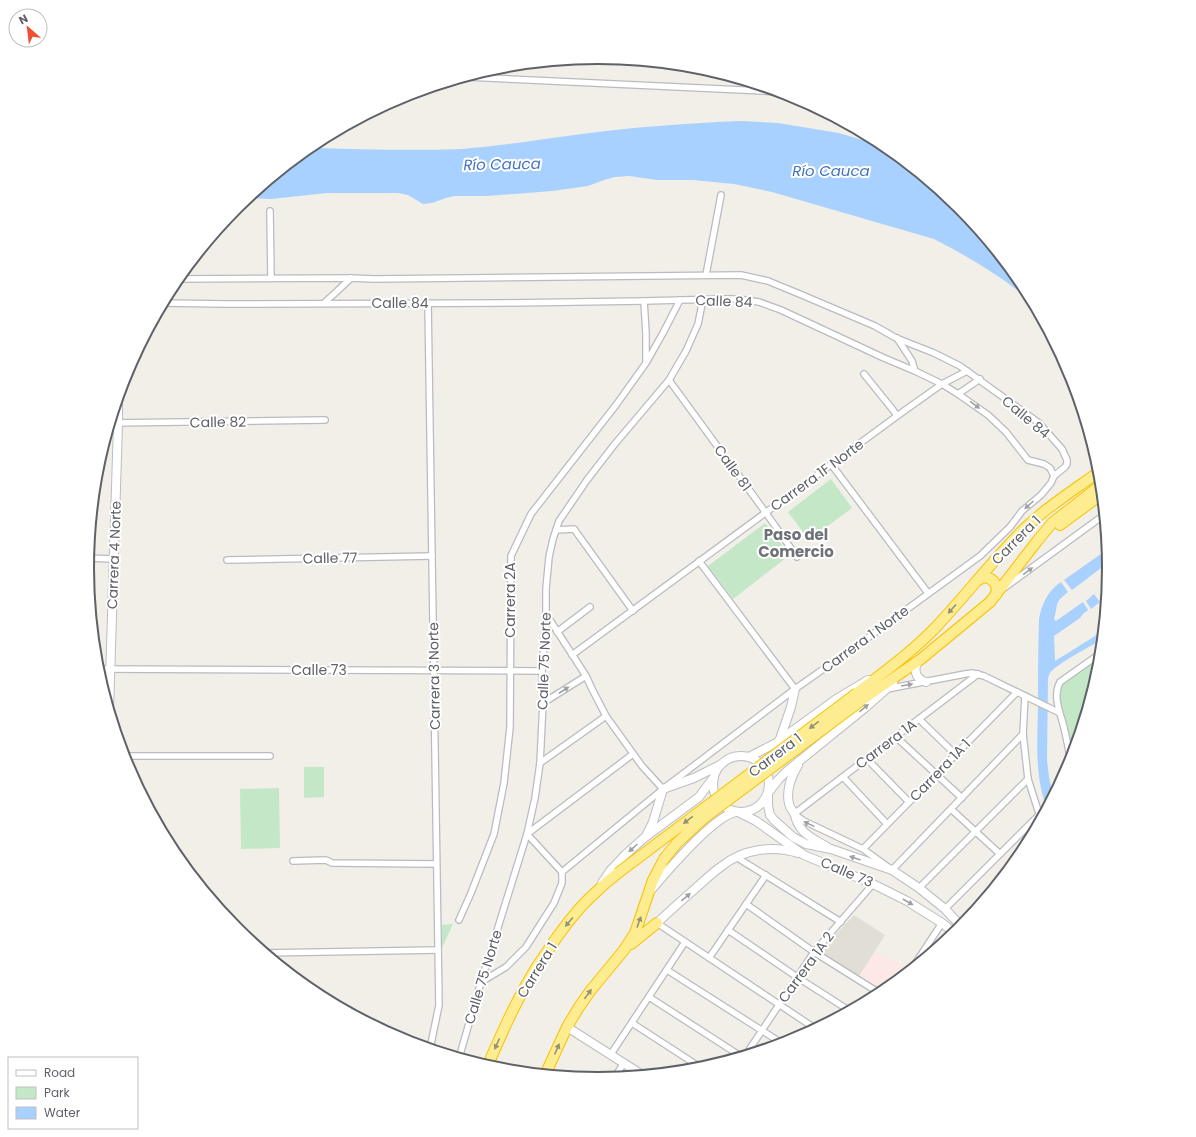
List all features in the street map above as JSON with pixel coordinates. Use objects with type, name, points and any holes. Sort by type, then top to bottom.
[{"type":"highway","name":"Carrera 1","points":[[547,1070],[567,1027],[591,990],[624,950],[635,933],[648,892],[656,873],[664,859],[677,843],[704,818],[859,697],[935,627],[1019,534],[1094,476]]},
{"type":"highway","name":"Carrera 1","points":[[490,1061],[505,1027],[534,972],[565,926],[594,893],[618,873],[859,697],[921,659],[990,602],[1052,523],[1096,489]]},
{"type":"highway","points":[[1025,558],[1049,535],[1097,498]]},
{"type":"highway","points":[[978,580],[985,577],[993,580],[997,586],[996,595]]},
{"type":"highway","points":[[624,950],[657,923]]},
{"type":"street","points":[[482,78],[759,91]]},
{"type":"street","points":[[706,275],[721,195]]},
{"type":"street","points":[[270,211],[271,278]]},
{"type":"street","name":"Calle 84","points":[[169,303],[428,303],[738,299],[781,310],[942,384],[988,415],[1006,432],[1028,460],[1044,464],[1050,468],[1054,476],[1067,464],[1067,460],[1062,449],[1039,423],[967,371],[934,353],[896,338],[875,326],[768,281],[741,275],[390,279],[185,279]]},
{"type":"street","points":[[324,303],[351,278]]},
{"type":"street","name":"Calle 75 Norte","points":[[460,1054],[527,834],[535,798],[540,763],[546,589],[550,557],[556,530],[560,521],[587,480],[614,445],[669,380],[686,351],[698,324],[704,299]]},
{"type":"street","name":"Carrera 2A","points":[[459,920],[494,834],[504,783],[510,727],[511,556],[531,514],[646,363],[680,300]]},
{"type":"street","points":[[644,301],[646,363]]},
{"type":"street","name":"Carrera 3 Norte","points":[[428,303],[439,1005],[431,1044]]},
{"type":"street","points":[[896,338],[912,361],[915,371]]},
{"type":"street","name":"Carrera 1F Norte","points":[[572,655],[897,416],[942,384],[967,371]]},
{"type":"street","points":[[864,374],[897,416]]},
{"type":"street","name":"Calle 81","points":[[669,380],[797,557]]},
{"type":"street","points":[[958,394],[980,380]]},
{"type":"street","name":"Calle 82","points":[[115,423],[325,420]]},
{"type":"street","name":"Carrera 4 Norte","points":[[109,693],[114,559],[114,427]]},
{"type":"street","points":[[832,464],[928,593]]},
{"type":"street","name":"Carrera 1 Norte","points":[[562,872],[662,789],[795,689],[980,556],[1010,527],[1022,511],[1041,495],[1051,483],[1054,476]]},
{"type":"street","name":"Carrera 1","points":[[996,595],[1099,518]]},
{"type":"street","points":[[556,530],[574,529],[633,611]]},
{"type":"street","name":"Calle 77","points":[[227,560],[432,556]]},
{"type":"street","points":[[94,558],[114,559]]},
{"type":"street","points":[[699,562],[795,689],[791,707],[779,740]]},
{"type":"street","points":[[557,632],[590,607]]},
{"type":"street","points":[[546,613],[586,676],[606,716],[633,754],[662,789]]},
{"type":"street","points":[[1069,750],[1063,724],[1058,712],[1058,685],[1094,658]]},
{"type":"street","points":[[921,659],[916,665],[915,671],[919,678],[926,682]]},
{"type":"street","points":[[648,892],[706,832],[724,816],[737,812],[748,812],[762,803],[782,776],[866,707],[921,659]]},
{"type":"street","points":[[662,789],[694,778],[735,757],[749,757],[766,749],[842,695],[895,664]]},
{"type":"street","name":"Calle 73","points":[[104,669],[542,671]]},
{"type":"street","points":[[887,689],[965,674],[978,674],[1058,712]]},
{"type":"street","name":"Carrera 1A","points":[[794,814],[978,674]]},
{"type":"street","points":[[543,703],[586,676]]},
{"type":"street","name":"Carrera 1A 1","points":[[863,849],[1017,692]]},
{"type":"street","points":[[1026,696],[1023,734],[1028,779],[1039,813]]},
{"type":"street","points":[[540,763],[606,716]]},
{"type":"street","points":[[919,719],[955,754]]},
{"type":"street","points":[[794,814],[804,822],[863,849],[892,870],[1023,734]]},
{"type":"street","points":[[896,737],[962,798]]},
{"type":"street","points":[[481,982],[506,967],[526,948],[554,903],[562,883],[562,872],[527,834],[633,754]]},
{"type":"street","points":[[130,756],[270,756]]},
{"type":"street","points":[[749,757],[760,763],[767,772],[770,782],[768,794]]},
{"type":"street","points":[[802,759],[793,773],[789,788],[789,804],[796,820],[807,835],[832,849]]},
{"type":"street","points":[[867,759],[909,802]]},
{"type":"street","points":[[594,893],[616,865],[644,838],[699,796],[723,763]]},
{"type":"street","points":[[714,777],[713,786],[717,798],[725,807],[737,812]]},
{"type":"street","points":[[843,777],[887,824]]},
{"type":"street","points":[[919,888],[1028,779]]},
{"type":"street","points":[[644,838],[653,822],[662,789]]},
{"type":"street","name":"Calle 73","points":[[768,794],[770,815],[788,833],[806,844],[832,849],[892,870],[919,888],[945,909],[958,922]]},
{"type":"street","points":[[951,809],[1000,854]]},
{"type":"street","name":"Calle 73","points":[[737,812],[756,821],[804,855],[874,884],[907,901],[950,930]]},
{"type":"street","points":[[945,909],[1034,823]]},
{"type":"street","points":[[804,855],[789,850],[768,849],[754,851],[736,857],[723,865],[657,923],[811,1026]]},
{"type":"street","points":[[736,857],[766,874],[840,922]]},
{"type":"street","points":[[293,861],[326,860],[332,863],[436,864]]},
{"type":"street","points":[[709,958],[766,874]]},
{"type":"street","name":"Carrera 1A 2","points":[[749,1050],[814,952],[874,884]]},
{"type":"street","points":[[746,904],[814,952],[875,990]]},
{"type":"street","points":[[919,957],[942,923]]},
{"type":"street","points":[[728,930],[845,1008]]},
{"type":"street","points":[[611,1054],[685,942]]},
{"type":"street","points":[[271,953],[438,950]]},
{"type":"street","points":[[667,970],[777,1040]]},
{"type":"street","points":[[649,997],[739,1053]]},
{"type":"street","points":[[632,1023],[694,1063]]},
{"type":"street","points":[[567,1027],[637,1071]]},
{"type":"street","points":[[618,1072],[624,1063]]},
{"type":"shaded area","points":[[854,915],[885,935],[858,978],[820,951]]},
{"type":"shaded area","points":[[876,950],[906,968],[876,989],[858,978]]},
{"type":"green space","points":[[831,479],[852,508],[809,540],[788,512]]},
{"type":"green space","points":[[765,523],[790,555],[733,599],[708,566]]},
{"type":"green space","points":[[1094,658],[1085,699],[1069,749],[1061,718],[1058,685]]},
{"type":"green space","points":[[304,767],[324,767],[324,797],[304,798]]},
{"type":"green space","points":[[279,788],[280,848],[241,849],[240,789]]},
{"type":"green space","points":[[453,924],[442,948],[442,925]]},
{"type":"water","name":"Río Cauca","points":[[741,121],[778,123],[839,133],[864,140],[905,168],[931,189],[955,212],[998,261],[1019,291],[986,268],[934,239],[772,192],[734,184],[693,180],[657,180],[629,176],[615,177],[588,186],[552,191],[487,196],[454,196],[432,203],[423,204],[408,195],[398,193],[327,193],[271,199],[255,198],[291,168],[319,148],[404,150],[462,149],[622,129]]},
{"type":"water","points":[[1102,554],[1102,567],[1072,590],[1064,580]]},
{"type":"water","points":[[1061,582],[1068,592],[1057,604],[1054,619],[1056,621],[1083,602],[1088,610],[1080,618],[1054,636],[1055,661],[1095,636],[1098,632],[1097,642],[1059,665],[1050,673],[1048,677],[1047,760],[1051,789],[1045,802],[1040,785],[1037,736],[1039,619],[1046,598]]},
{"type":"water","points":[[1094,594],[1100,602],[1091,609],[1086,601]]},
{"type":"district","name":"Paso del Comercio","points":[[796,542]]}]
